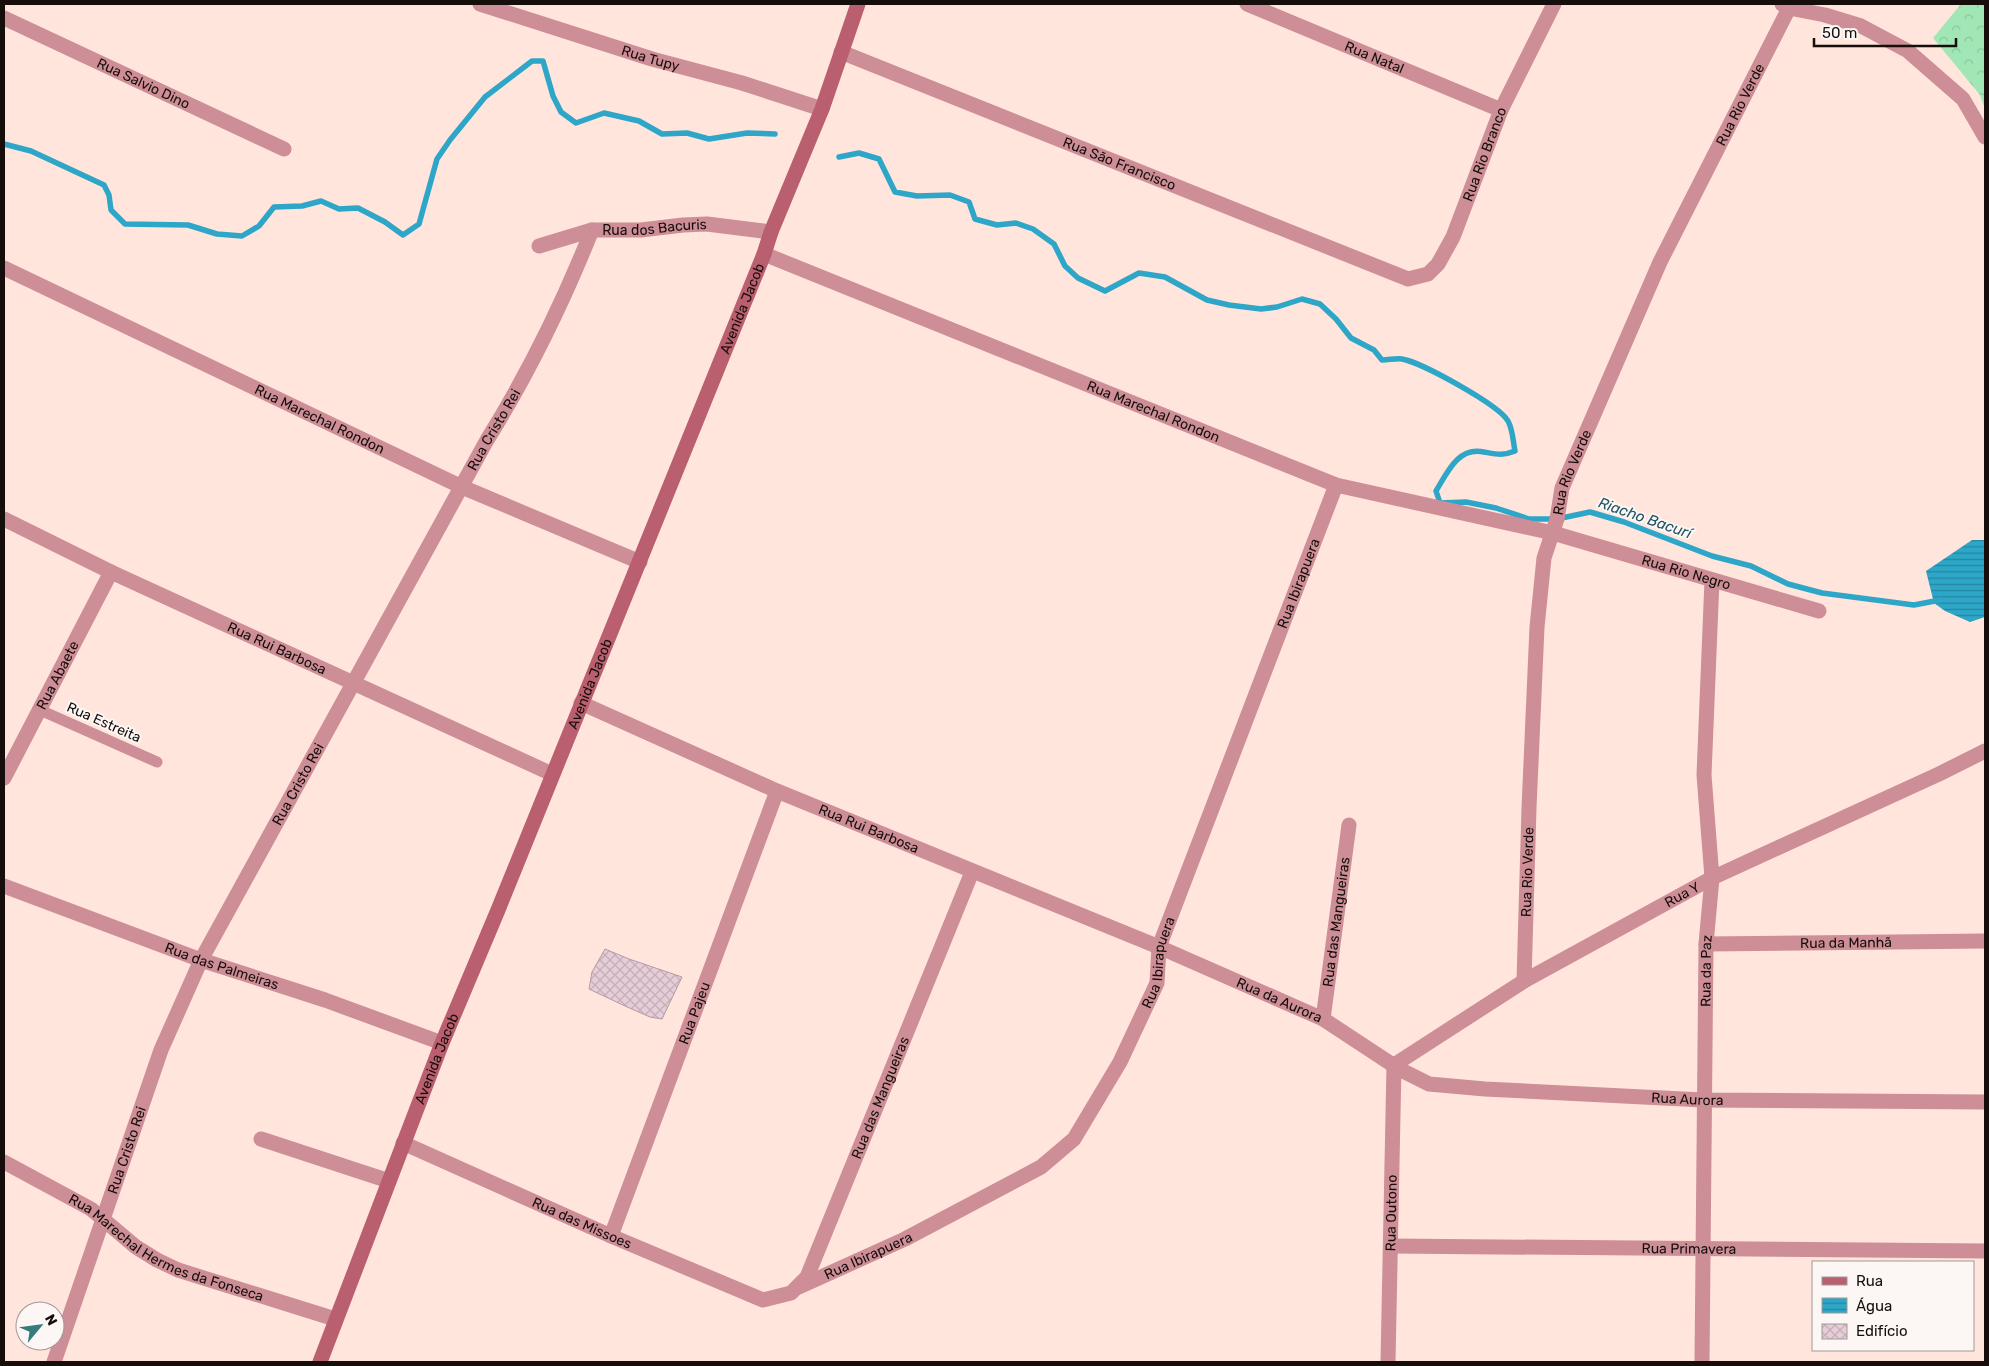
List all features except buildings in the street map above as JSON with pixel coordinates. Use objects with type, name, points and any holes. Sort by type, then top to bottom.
[{"type":"main road","name":"Avenida Jacob","points":[[320,1362],[442,1043],[640,562],[822,109],[858,4]]},
{"type":"street","name":"Rua Tupy","points":[[480,4],[652,59],[822,109]]},
{"type":"street","name":"Rua Natal","points":[[1247,4],[1500,110]]},
{"type":"street","name":"Rua Rio Branco","points":[[1398,275],[1408,279],[1418,277],[1428,274],[1438,264],[1453,237],[1500,110],[1554,4]]},
{"type":"street","points":[[1786,6],[1861,26],[1908,51],[1963,99],[1985,137]]},
{"type":"street","name":"Rua Rio Verde","points":[[1524,981],[1537,627],[1544,558],[1553,533],[1562,488],[1660,262],[1786,6]]},
{"type":"street","name":"Rua Salvio Dino","points":[[4,18],[284,149]]},
{"type":"street","name":"Rua São Francisco","points":[[842,52],[1398,275]]},
{"type":"street","name":"Rua dos Bacuris","points":[[539,246],[592,230],[641,230],[707,224],[771,232]]},
{"type":"street","name":"Rua Cristo Rei","points":[[54,1362],[161,1050],[201,960],[487,440],[517,392],[564,299],[592,230]]},
{"type":"street","name":"Rua Marechal Rondon","points":[[764,254],[1336,485],[1553,533]]},
{"type":"street","name":"Rua Marechal Rondon","points":[[4,268],[462,487],[640,562]]},
{"type":"street","name":"Rua Ibirapuera","points":[[799,1287],[905,1239],[1041,1167],[1074,1139],[1120,1062],[1157,984],[1158,948],[1336,485]]},
{"type":"street","name":"Rua Rui Barbosa","points":[[4,519],[111,572],[552,774]]},
{"type":"street","name":"Rua Rio Negro","points":[[1553,533],[1819,610]]},
{"type":"street","name":"Rua Abaete","points":[[4,778],[111,572]]},
{"type":"street","name":"Rua da Paz","points":[[1702,1362],[1703,1100],[1706,944],[1712,878],[1704,775],[1712,580]]},
{"type":"street","name":"Rua Rui Barbosa","points":[[581,703],[777,791],[1158,948]]},
{"type":"street","name":"Rua Y","points":[[1394,1065],[1524,981],[1712,878],[1985,751]]},
{"type":"street","name":"Rua Pajeu","points":[[612,1236],[777,791]]},
{"type":"street","name":"Rua das Mangueiras","points":[[1323,1019],[1349,825]]},
{"type":"street","name":"Rua das Mangueiras","points":[[799,1287],[807,1277],[972,872]]},
{"type":"street","name":"Rua das Palmeiras","points":[[4,886],[201,960],[325,1000],[442,1043]]},
{"type":"street","name":"Rua da Manhã","points":[[1706,944],[1985,941]]},
{"type":"street","name":"Rua da Aurora","points":[[1158,948],[1323,1019],[1394,1065]]},
{"type":"street","name":"Rua Aurora","points":[[1394,1065],[1419,1080],[1439,1086],[1703,1100],[1985,1102]]},
{"type":"street","name":"Rua Outono","points":[[1388,1362],[1394,1065]]},
{"type":"street","points":[[261,1139],[389,1181]]},
{"type":"street","name":"Rua das Missoes","points":[[403,1143],[612,1236],[763,1300],[791,1293],[799,1287]]},
{"type":"street","name":"Rua Marechal Hermes da Fonseca","points":[[4,1162],[91,1209],[136,1247],[178,1270],[335,1319]]},
{"type":"street","name":"Rua Primavera","points":[[1391,1246],[1985,1251]]},
{"type":"lane","name":"Rua Estreita","points":[[40,710],[157,762]]},
{"type":"green space","points":[[1961,4],[1985,4],[1985,109],[1980,95],[1933,38]]},
{"type":"water","points":[[1972,540],[1985,540],[1985,617],[1970,622],[1945,611],[1934,603],[1926,571]]},
{"type":"waterway","name":"Riacho Bacurí","points":[[4,144],[31,151],[104,185],[109,195],[111,210],[125,224],[188,225],[217,234],[242,236],[259,226],[274,207],[302,206],[321,201],[339,209],[358,208],[385,222],[403,235],[419,224],[437,159],[450,140],[485,97],[532,61],[543,61],[553,96],[561,112],[576,123],[604,113],[639,121],[662,134],[687,133],[709,139],[747,133],[775,134]]},
{"type":"waterway","name":"Riacho Bacurí","points":[[839,157],[859,153],[879,159],[895,192],[917,196],[950,195],[969,202],[975,219],[997,225],[1016,223],[1033,229],[1054,244],[1065,266],[1078,278],[1105,291],[1139,273],[1165,277],[1207,300],[1229,305],[1261,309],[1277,307],[1302,299],[1320,304],[1336,319],[1351,338],[1374,350],[1382,360],[1402,359],[1442,376],[1476,395],[1502,414],[1508,421],[1515,451],[1507,454],[1475,451],[1460,457],[1449,469],[1436,491],[1440,503],[1466,502],[1496,508],[1529,519],[1557,519],[1590,512],[1624,522],[1712,556],[1751,566],[1788,584],[1822,593],[1914,605],[1940,600]]}]
